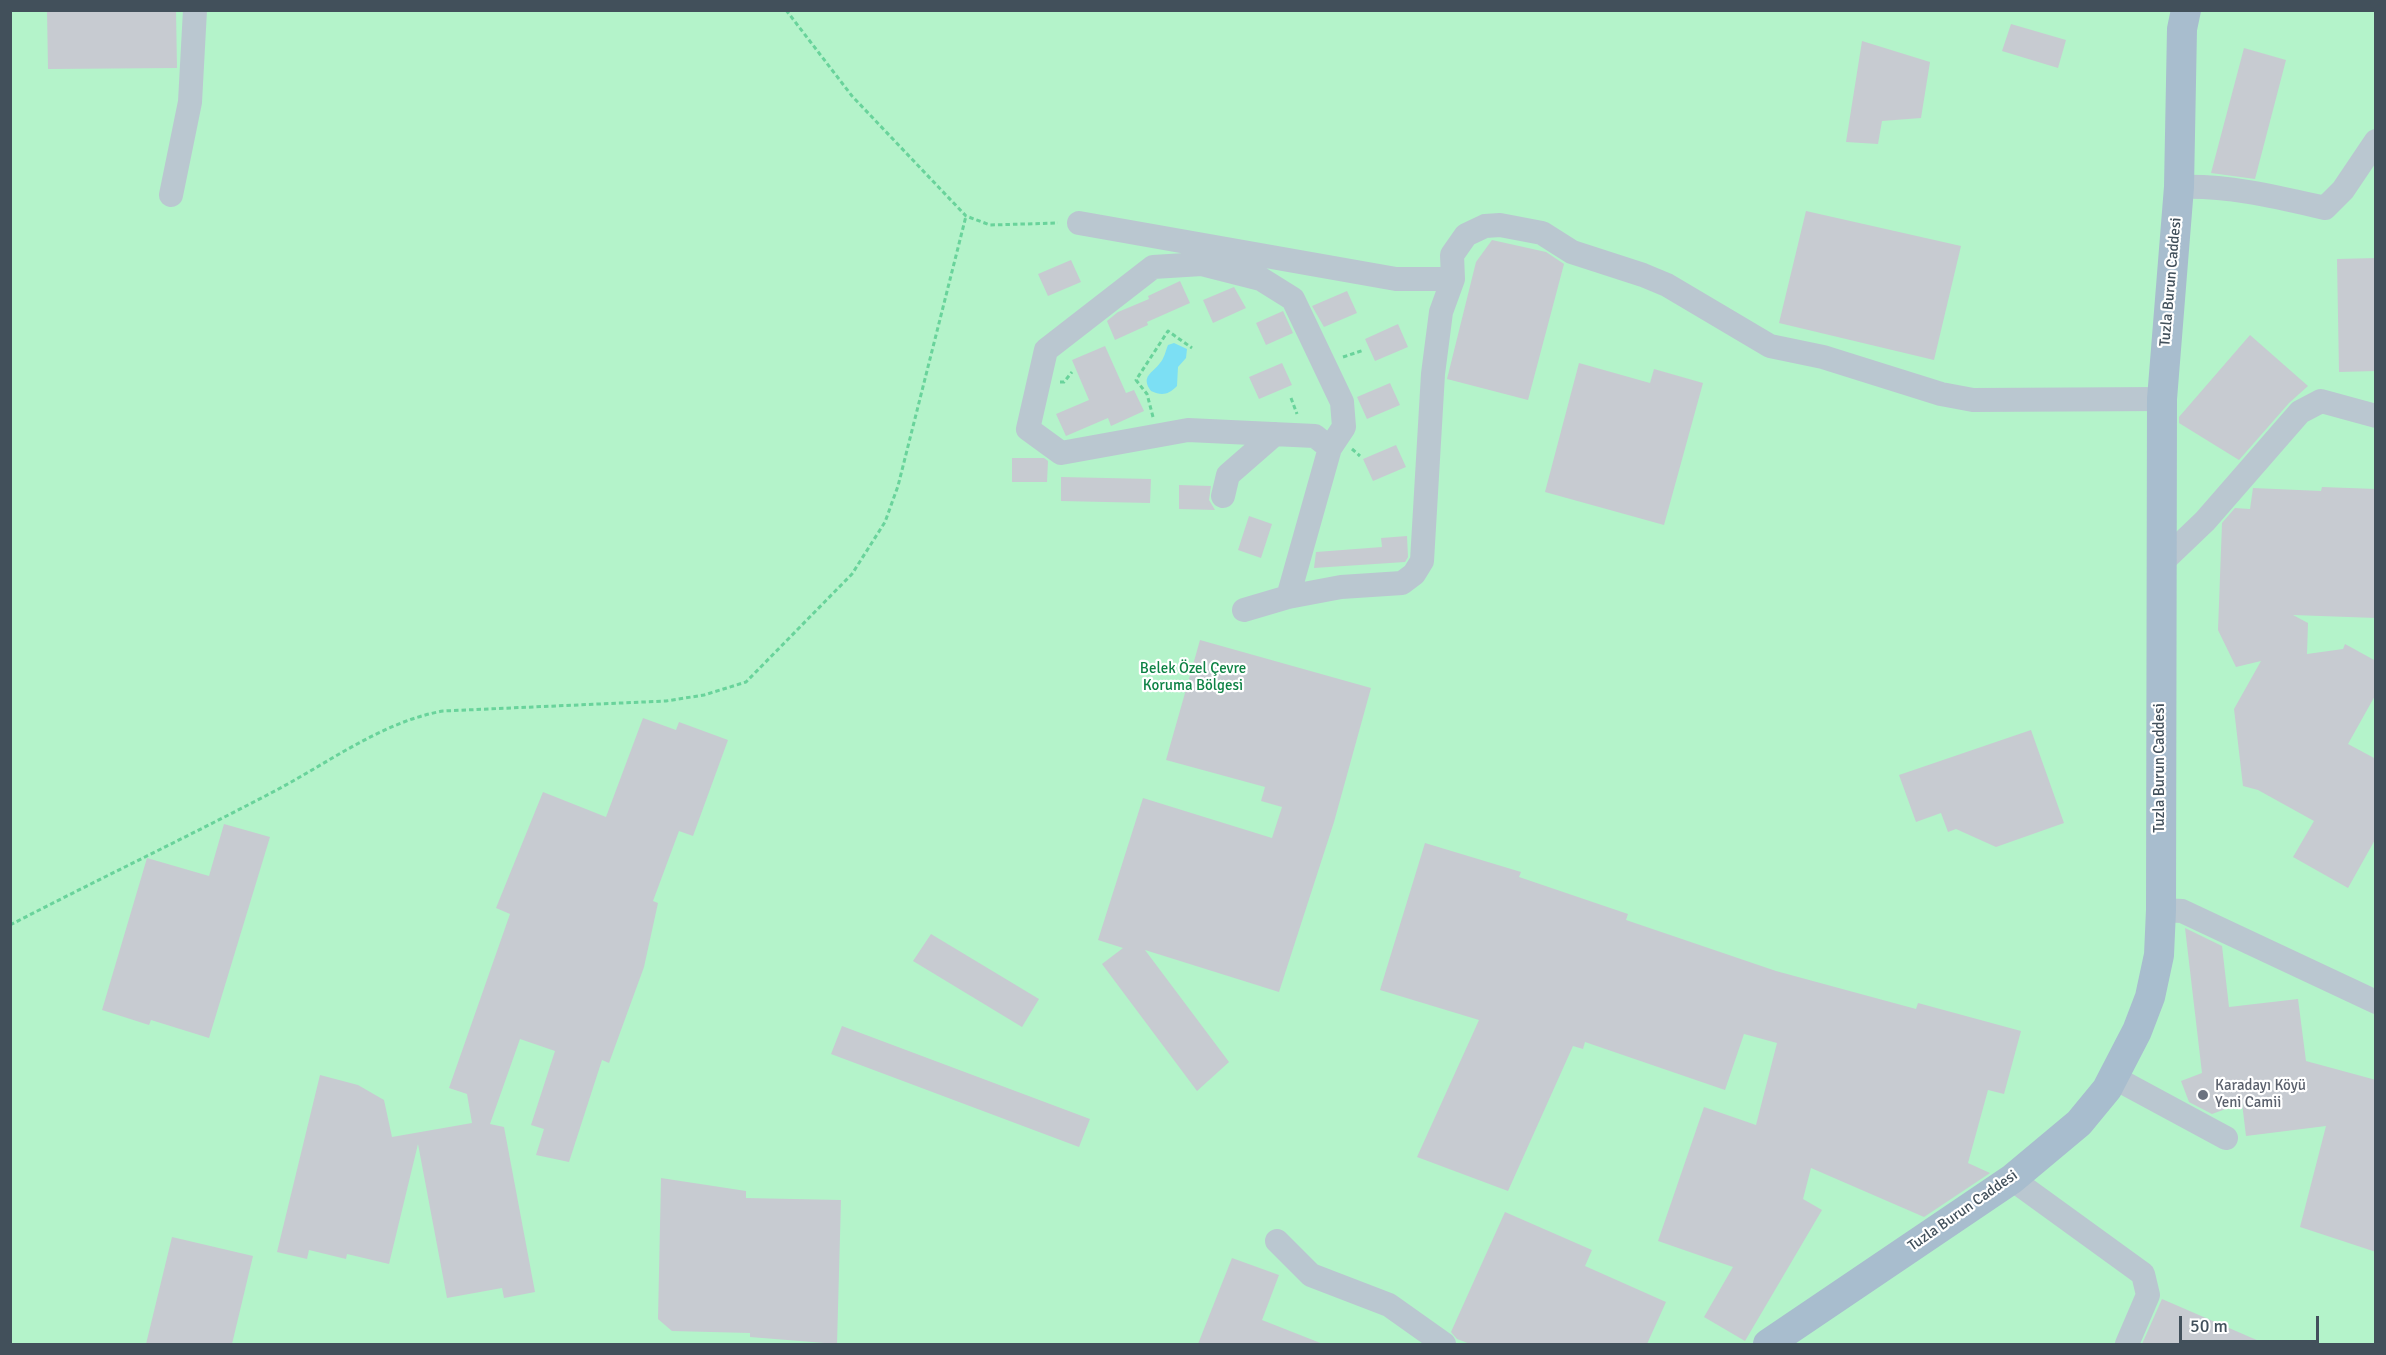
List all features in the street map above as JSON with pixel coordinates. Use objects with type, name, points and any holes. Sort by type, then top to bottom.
[{"type":"main road","name":"Tuzla Burun Caddesi","points":[[1768,1344],[2012,1179],[2079,1123],[2113,1077],[2137,1031],[2150,996],[2159,955],[2161,910],[2162,399],[2179,187],[2182,29],[2186,10]]},
{"type":"street","points":[[171,195],[190,102],[195,10]]},
{"type":"street","points":[[2179,187],[2196,186],[2267,195],[2325,208],[2343,190],[2376,141]]},
{"type":"street","points":[[1079,223],[1396,279],[1453,279]]},
{"type":"street","points":[[1244,610],[1288,597],[1341,588],[1402,584],[1414,574],[1422,561],[1434,374],[1441,312],[1453,279],[1452,255],[1466,235],[1485,226],[1500,225],[1542,233],[1572,252],[1659,282],[1770,346],[1823,357],[1941,394],[1973,400],[2162,399]]},
{"type":"street","points":[[1288,597],[1330,448],[1344,427],[1342,402],[1293,300],[1261,279],[1202,264],[1153,267],[1046,350],[1028,429],[1061,453],[1188,430],[1315,436],[1330,448]]},
{"type":"street","points":[[2160,564],[2205,520],[2300,412],[2321,401],[2376,417]]},
{"type":"street","points":[[1223,496],[1228,475],[1275,434]]},
{"type":"street","points":[[2161,910],[2182,912],[2376,1002]]},
{"type":"street","points":[[2113,1077],[2226,1138]]},
{"type":"street","points":[[2012,1179],[2143,1274],[2148,1295],[2127,1344]]},
{"type":"street","points":[[1277,1241],[1311,1275],[1389,1305],[1444,1344]]},
{"type":"path","points":[[786,10],[852,96],[966,216],[990,225],[1079,223]]},
{"type":"path","points":[[10,925],[273,792],[391,727],[418,716],[443,711],[666,700],[704,695],[746,682],[852,574],[885,522],[898,486],[958,238],[966,216]]},
{"type":"path","points":[[1158,436],[1147,394],[1136,380],[1168,331],[1192,348]]},
{"type":"green space","name":"Belek Özel Çevre Koruma Bölgesi","points":[[11,11],[2375,11],[2375,1344],[11,1344]]},
{"type":"water","points":[[1174,343],[1187,349],[1186,358],[1178,367],[1177,386],[1165,394],[1158,394],[1151,391],[1147,378],[1164,357],[1168,345]]},
{"type":"building","points":[[47,10],[176,10],[177,68],[48,69]]},
{"type":"building","points":[[2011,24],[2066,40],[2058,68],[2002,51]]},
{"type":"building","points":[[1862,41],[1930,62],[1921,118],[1882,121],[1878,144],[1846,142]]},
{"type":"building","points":[[2244,48],[2286,60],[2255,179],[2211,173]]},
{"type":"building","points":[[1806,211],[1961,246],[1934,360],[1779,323]]},
{"type":"building","points":[[1492,240],[1546,252],[1564,264],[1528,400],[1447,379],[1476,262]]},
{"type":"building","points":[[2376,258],[2376,371],[2339,372],[2337,259]]},
{"type":"building","points":[[1071,260],[1081,282],[1048,296],[1038,274]]},
{"type":"building","points":[[1180,281],[1190,303],[1147,322],[1148,325],[1115,340],[1107,321],[1118,312],[1149,299],[1148,296]]},
{"type":"building","points":[[1234,287],[1246,308],[1213,323],[1203,300]]},
{"type":"building","points":[[1347,291],[1357,313],[1324,327],[1312,306]]},
{"type":"building","points":[[1283,311],[1293,333],[1266,345],[1256,323]]},
{"type":"building","points":[[1398,324],[1408,347],[1375,361],[1365,339]]},
{"type":"building","points":[[2250,335],[2308,386],[2289,403],[2239,460],[2179,423],[2179,417]]},
{"type":"building","points":[[1105,346],[1126,393],[1134,390],[1144,411],[1111,426],[1108,418],[1066,436],[1056,414],[1089,400],[1072,360]]},
{"type":"building","points":[[1282,363],[1292,385],[1259,399],[1249,377]]},
{"type":"building","points":[[1579,363],[1650,383],[1654,369],[1703,383],[1664,525],[1545,492]]},
{"type":"building","points":[[1390,383],[1400,405],[1367,419],[1357,397]]},
{"type":"building","points":[[1396,445],[1406,467],[1373,481],[1363,459]]},
{"type":"building","points":[[1012,458],[1044,458],[1048,461],[1047,482],[1012,482]]},
{"type":"building","points":[[1061,477],[1151,479],[1150,503],[1061,501]]},
{"type":"building","points":[[1179,485],[1211,486],[1209,500],[1215,510],[1179,509]]},
{"type":"building","points":[[2322,487],[2376,489],[2376,618],[2293,615],[2308,623],[2307,654],[2343,649],[2345,644],[2376,661],[2376,694],[2348,744],[2376,759],[2376,838],[2348,888],[2293,857],[2314,821],[2258,790],[2243,786],[2234,709],[2261,661],[2236,667],[2218,630],[2222,523],[2235,508],[2250,509],[2253,488],[2321,491]]},
{"type":"building","points":[[1249,516],[1272,524],[1261,558],[1238,550]]},
{"type":"building","points":[[1407,536],[1408,557],[1405,562],[1314,568],[1316,552],[1382,547],[1381,538]]},
{"type":"building","points":[[1200,640],[1371,688],[1334,822],[1279,992],[1145,950],[1229,1062],[1197,1091],[1102,964],[1123,948],[1098,940],[1143,798],[1272,838],[1282,807],[1261,801],[1265,787],[1166,760]]},
{"type":"building","points":[[643,718],[676,730],[679,722],[728,740],[693,836],[679,831],[653,901],[658,903],[644,967],[609,1063],[602,1060],[569,1162],[536,1155],[544,1129],[531,1125],[555,1051],[520,1039],[490,1124],[504,1127],[535,1292],[504,1298],[502,1288],[447,1298],[418,1144],[389,1264],[347,1254],[346,1259],[309,1250],[307,1259],[277,1252],[320,1075],[358,1085],[384,1100],[392,1137],[472,1123],[467,1094],[449,1088],[510,914],[496,908],[543,792],[606,817]]},
{"type":"building","points":[[2031,730],[2064,823],[1996,847],[1956,829],[1948,832],[1941,813],[1916,822],[1899,775]]},
{"type":"building","points":[[224,824],[270,837],[209,1038],[151,1020],[149,1025],[102,1010],[147,858],[209,876]]},
{"type":"building","points":[[1425,843],[1521,872],[1519,877],[1628,914],[1626,920],[1776,971],[1916,1009],[1918,1003],[2021,1031],[2004,1094],[1988,1090],[1968,1163],[1990,1173],[1924,1217],[1811,1168],[1803,1199],[1822,1210],[1745,1341],[1704,1317],[1733,1267],[1658,1241],[1704,1107],[1756,1125],[1777,1043],[1744,1034],[1725,1090],[1585,1042],[1583,1049],[1573,1046],[1508,1191],[1417,1157],[1479,1020],[1380,990]]},
{"type":"building","points":[[2185,928],[2222,946],[2229,1007],[2298,999],[2306,1061],[2376,1080],[2376,1252],[2300,1227],[2326,1126],[2246,1136],[2242,1103],[2212,1114],[2189,1102],[2181,1081],[2202,1073]]},
{"type":"building","points":[[931,934],[1039,999],[1022,1027],[913,961]]},
{"type":"building","points":[[842,1026],[1090,1119],[1079,1147],[831,1054]]},
{"type":"building","points":[[661,1178],[746,1191],[746,1198],[841,1200],[837,1344],[750,1337],[750,1333],[672,1331],[658,1319]]},
{"type":"building","points":[[1505,1212],[1592,1250],[1585,1266],[1666,1302],[1647,1344],[1470,1344],[1457,1339],[1451,1332]]},
{"type":"building","points":[[172,1237],[253,1256],[232,1344],[146,1344]]},
{"type":"building","points":[[1232,1258],[1279,1275],[1262,1320],[1323,1344],[1198,1344]]},
{"type":"building","points":[[2162,1299],[2266,1344],[2142,1344]]},
{"type":"place","name":"Karadayı Köyü Yeni Camii","points":[[2203,1095]]}]
